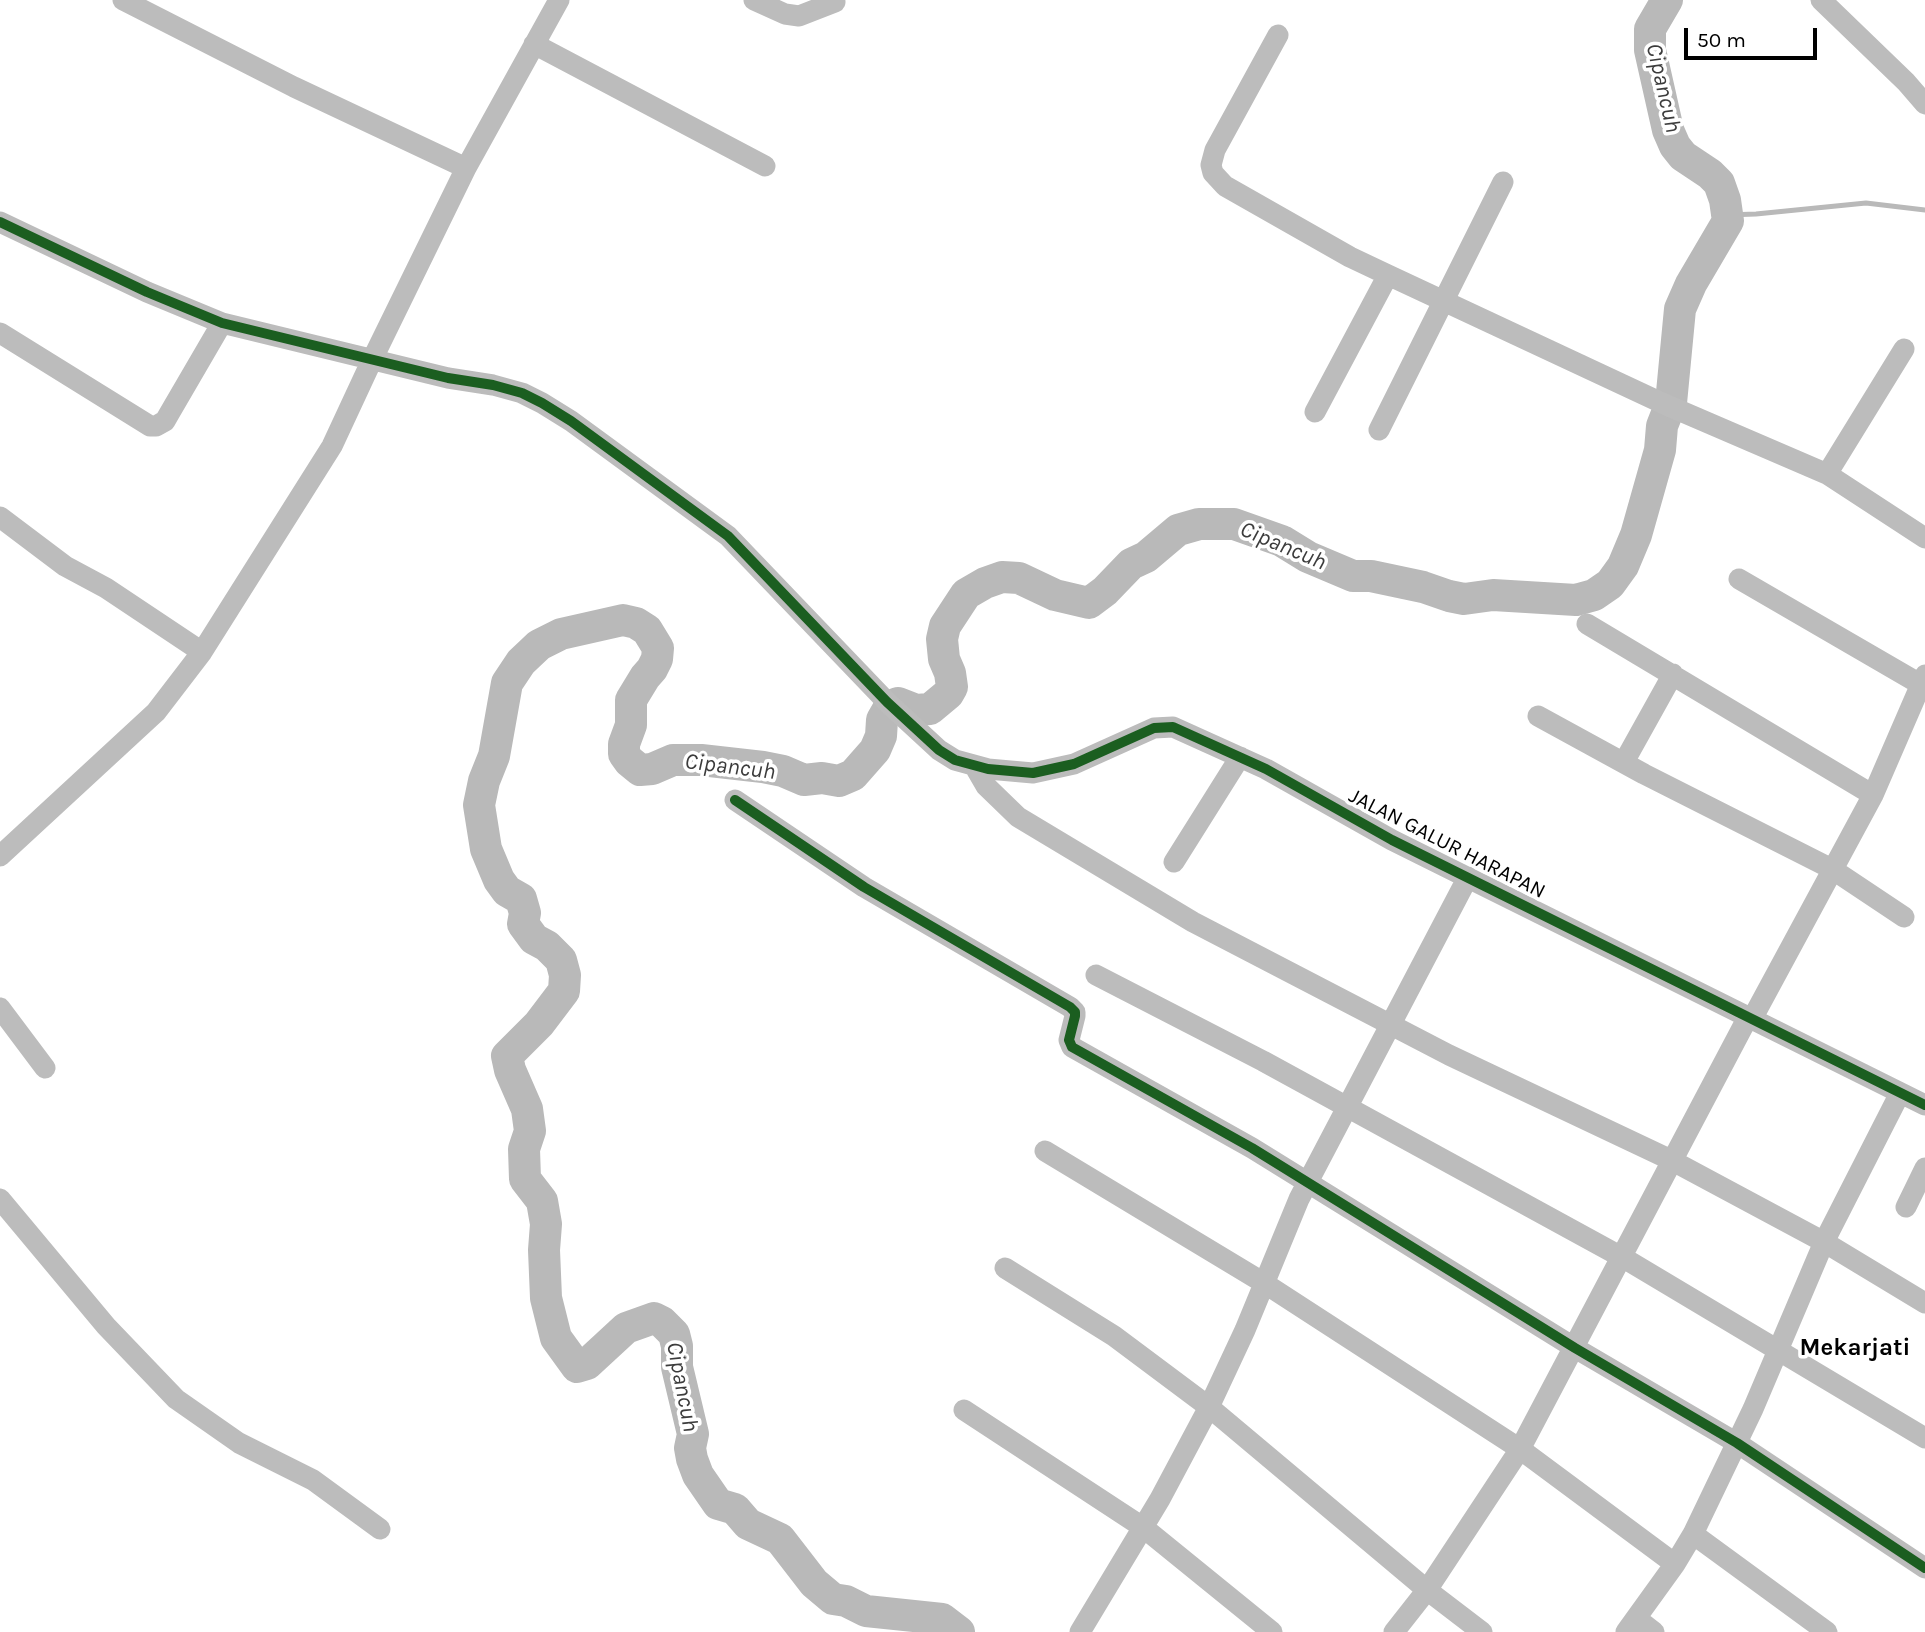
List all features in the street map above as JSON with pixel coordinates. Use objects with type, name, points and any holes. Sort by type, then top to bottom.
[{"type":"street","points":[[123,0],[294,87],[466,168]]},
{"type":"street","points":[[1,852],[156,712],[202,652],[332,446],[466,168],[559,0]]},
{"type":"street","points":[[754,0],[786,14],[799,16],[835,2]]},
{"type":"street","points":[[1821,0],[1906,82],[1925,104]]},
{"type":"street","points":[[1278,35],[1215,150],[1211,165],[1216,179],[1350,257],[1441,301],[1662,404],[1827,474],[1925,538]]},
{"type":"street","points":[[534,44],[765,166]]},
{"type":"street","points":[[1379,430],[1441,301],[1503,182]]},
{"type":"street","name":"JALAN GALUR HARAPAN","points":[[2,227],[222,323],[447,378],[493,385],[522,393],[571,421],[728,536],[887,702],[939,750],[955,760],[975,767],[1012,773],[1033,773],[1074,764],[1138,734],[1163,726],[1173,727],[1240,757],[1392,840],[1925,1105]]},
{"type":"street","points":[[1315,412],[1388,275]]},
{"type":"street","points":[[0,332],[150,426],[156,426],[165,421],[222,323]]},
{"type":"street","points":[[1827,474],[1904,349]]},
{"type":"street","points":[[0,517],[65,566],[106,588],[202,652]]},
{"type":"street","points":[[1394,1632],[1427,1590],[1520,1449],[1671,1160],[1873,795],[1923,682],[1739,579]]},
{"type":"street","points":[[1587,624],[1873,795]]},
{"type":"street","points":[[1624,762],[1672,674]]},
{"type":"street","points":[[1538,716],[1832,869],[1904,916]]},
{"type":"street","points":[[1174,862],[1240,757]]},
{"type":"street","points":[[975,767],[986,786],[1018,817],[1193,922],[1449,1055],[1671,1160],[1824,1242],[1925,1303]]},
{"type":"street","points":[[735,800],[863,887],[1070,1007],[1075,1012],[1069,1040],[1072,1047],[1309,1182],[1574,1348],[1737,1443],[1925,1568]]},
{"type":"street","points":[[1080,1632],[1144,1528],[1209,1406],[1309,1182],[1468,877]]},
{"type":"street","points":[[1096,975],[1348,1107],[1620,1257],[1925,1437]]},
{"type":"street","points":[[0,1008],[45,1068]]},
{"type":"street","points":[[1654,1632],[1631,1625],[1693,1534],[1737,1443],[1824,1242],[1899,1093]]},
{"type":"street","points":[[1045,1150],[1264,1283],[1520,1449],[1675,1564]]},
{"type":"street","points":[[1906,1207],[1925,1168]]},
{"type":"street","points":[[0,1199],[106,1326],[176,1399],[240,1443],[313,1480],[380,1529]]},
{"type":"street","points":[[1005,1268],[1114,1336],[1209,1406],[1427,1590],[1482,1632]]},
{"type":"street","points":[[964,1410],[1144,1528],[1272,1632]]},
{"type":"street","points":[[1693,1534],[1828,1632]]},
{"type":"waterway","name":"Cipancuh","points":[[959,1632],[942,1619],[866,1611],[846,1601],[833,1599],[814,1583],[780,1539],[748,1524],[735,1509],[718,1504],[698,1475],[692,1459],[690,1448],[693,1434],[677,1367],[677,1346],[674,1334],[662,1322],[654,1318],[626,1328],[587,1364],[577,1367],[556,1338],[546,1298],[546,1224],[542,1201],[525,1179],[524,1149],[530,1131],[527,1109],[510,1070],[507,1056],[539,1024],[564,991],[565,975],[561,960],[547,946],[534,939],[523,924],[525,913],[521,899],[507,891],[499,880],[486,849],[479,805],[484,781],[494,756],[507,683],[521,662],[539,645],[561,634],[623,620],[636,623],[647,630],[658,648],[652,669],[631,700],[631,725],[624,744],[624,754],[640,770],[652,769],[673,760],[701,760],[763,767],[783,771],[804,780],[822,778],[839,781],[853,775],[875,750],[881,736],[882,720],[890,706],[898,703],[916,710],[930,709],[948,694],[952,687],[944,659],[942,639],[945,626],[966,594],[1002,577],[1019,578],[1055,595],[1089,603],[1131,564],[1146,557],[1178,530],[1199,524],[1234,524],[1282,541],[1308,557],[1353,576],[1371,576],[1464,599],[1493,595],[1576,600],[1594,595],[1610,584],[1623,566],[1636,535],[1660,450],[1662,426],[1671,403],[1680,309],[1691,284],[1728,221],[1719,183],[1683,156],[1668,130],[1650,50],[1650,29],[1667,0]]},
{"type":"waterway","points":[[1727,215],[1866,203],[1925,210]]},
{"type":"cycle path","points":[[0,222],[147,292],[222,323],[448,378],[493,385],[522,393],[542,403],[571,421],[728,536],[887,702],[939,750],[955,760],[988,769],[1033,773],[1074,764],[1154,728],[1173,727],[1266,769],[1392,840],[1925,1105]]},
{"type":"cycle path","points":[[735,800],[864,887],[1070,1007],[1075,1012],[1069,1040],[1072,1047],[1252,1148],[1575,1348],[1737,1443],[1925,1568]]},
{"type":"district","name":"Mekarjati","points":[[1855,1348]]}]
